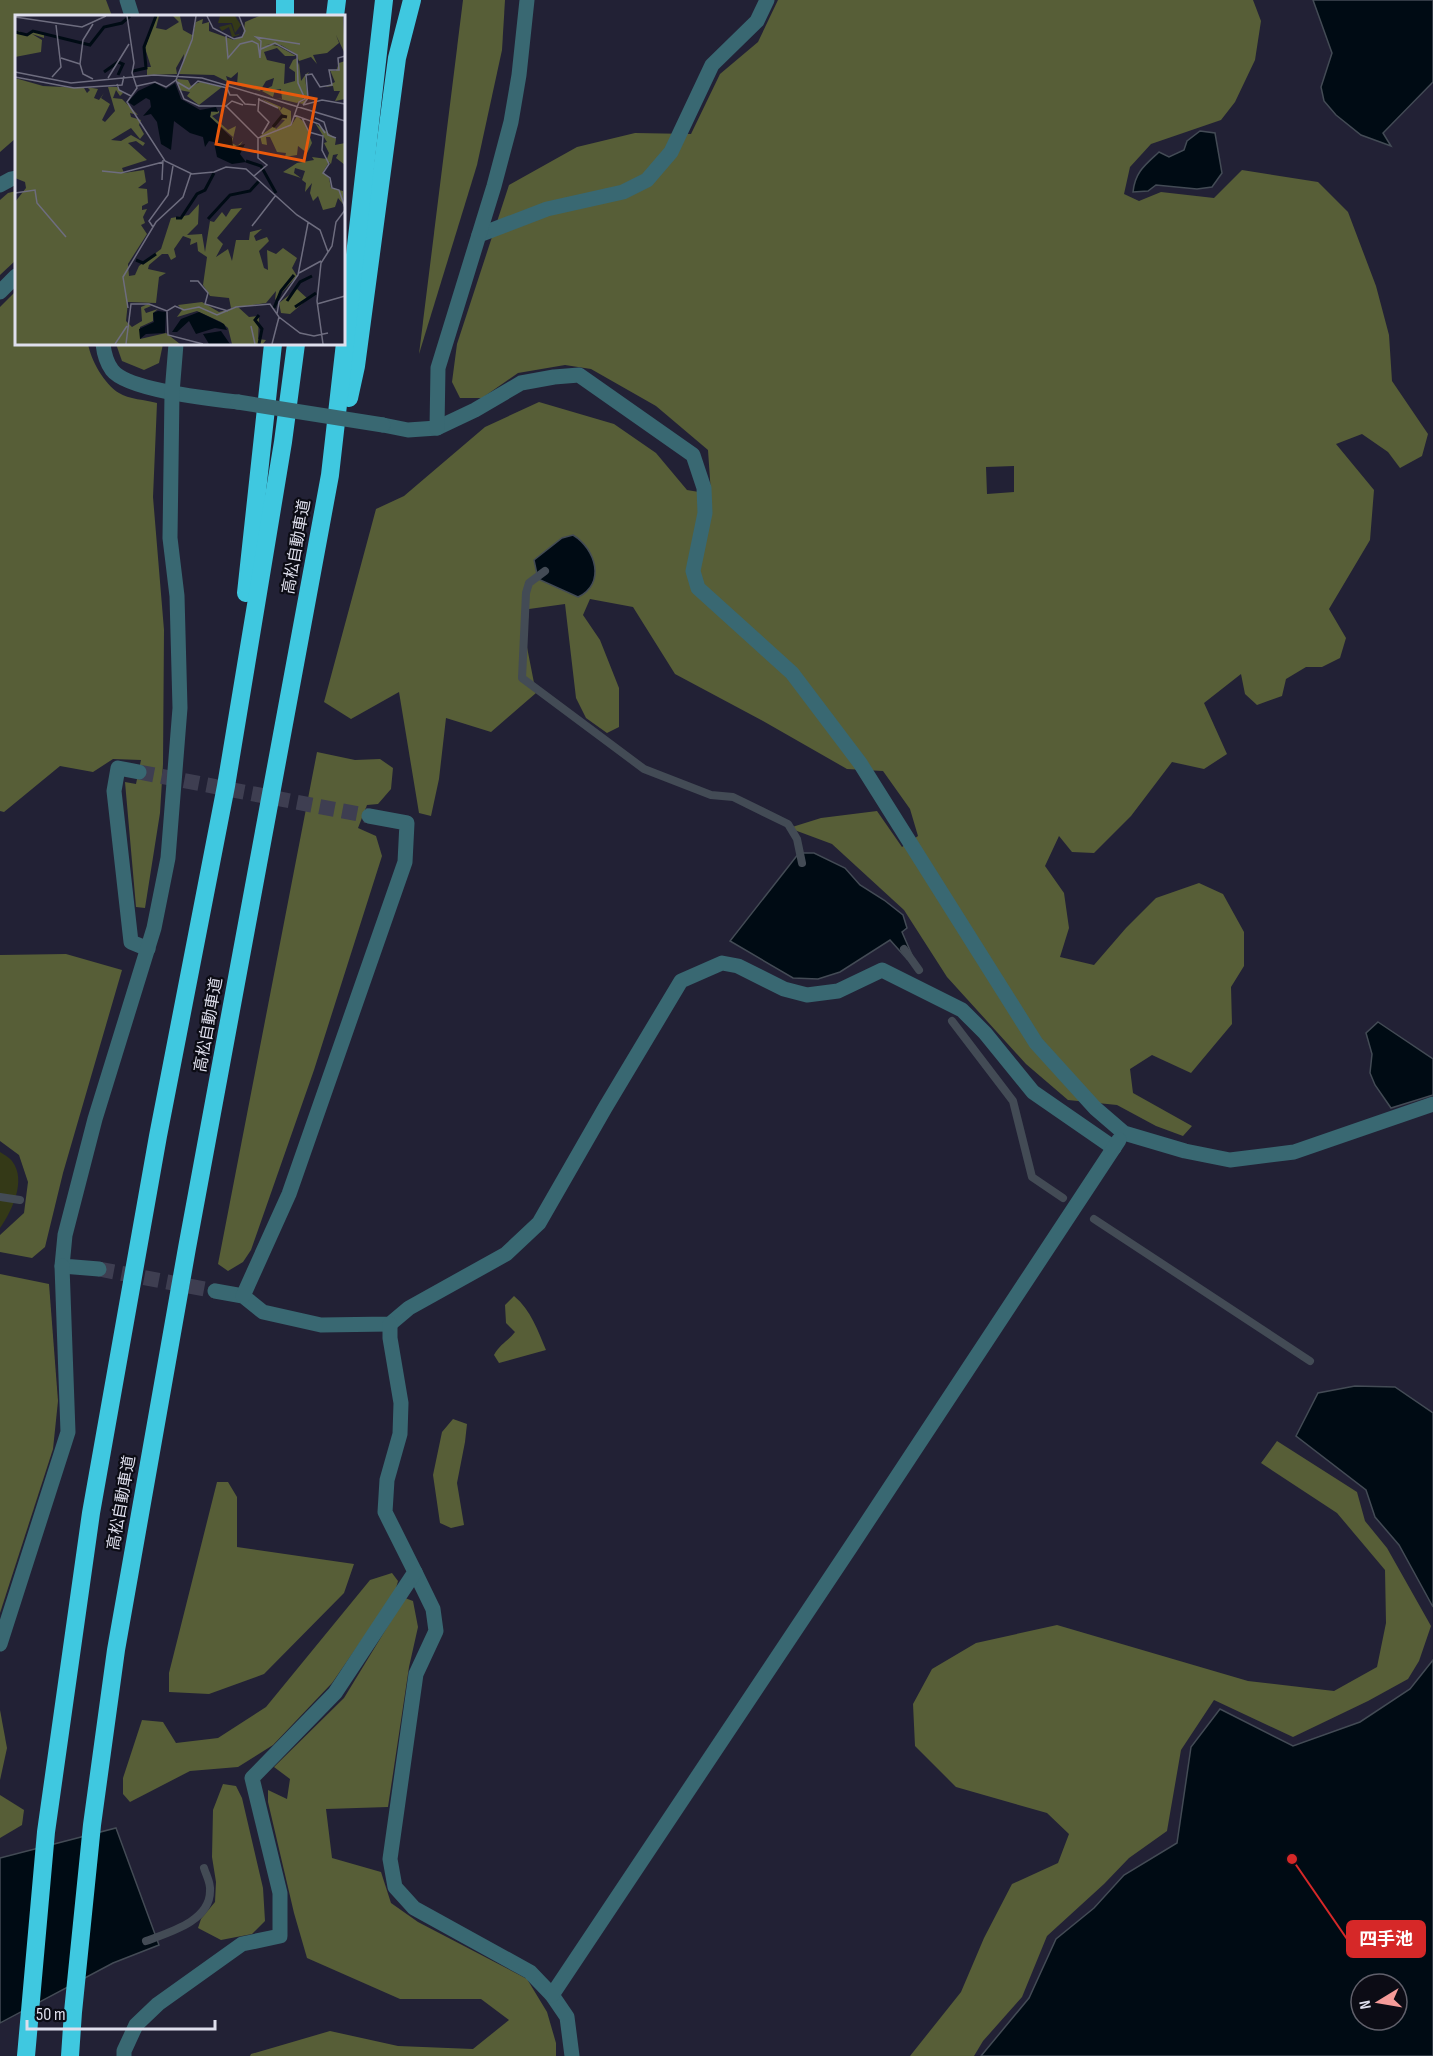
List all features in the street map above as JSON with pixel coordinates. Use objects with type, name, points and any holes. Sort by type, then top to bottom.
[{"type":"highway","points":[[335,15],[337,0]]},
{"type":"highway","name":"高松自動車道","points":[[345,343],[384,0]]},
{"type":"highway","points":[[330,475],[356,366],[397,58],[412,0]]},
{"type":"highway","points":[[226,786],[273,345]]},
{"type":"highway","name":"高松自動車道","points":[[26,2048],[46,1832],[91,1513],[158,1136],[226,786],[283,442],[296,345]]},
{"type":"highway","name":"高松自動車道","points":[[70,2056],[92,1825],[122,1615],[189,1236],[330,475],[345,345]]},
{"type":"street","points":[[127,0],[132,15]]},
{"type":"street","points":[[437,428],[438,368],[511,122],[519,75],[527,0]]},
{"type":"street","points":[[479,235],[547,209],[623,192],[647,180],[671,152],[712,65],[756,21],[767,0]]},
{"type":"street","points":[[0,185],[15,178]]},
{"type":"street","points":[[0,292],[15,277]]},
{"type":"street","points":[[103,345],[104,356],[112,371],[128,381],[172,393],[408,430],[437,428],[475,410],[521,383],[579,375],[693,455],[704,488],[705,513],[693,571],[698,588],[792,673],[860,763],[1036,1042],[1095,1108],[1124,1133],[1230,1160],[1294,1152],[1433,1104]]},
{"type":"street","points":[[0,1644],[68,1432],[62,1266],[65,1235],[95,1119],[154,928],[168,858],[180,708],[177,597],[170,538],[172,393],[176,345]]},
{"type":"street","points":[[139,772],[117,768],[114,791],[131,942],[148,949]]},
{"type":"street","points":[[243,1296],[289,1194],[405,862],[407,823],[369,816]]},
{"type":"street","points":[[215,1291],[243,1296],[263,1312],[321,1325],[390,1324],[409,1308],[506,1254],[539,1223],[681,981],[722,963],[738,966],[783,989],[807,995],[838,991],[882,970],[962,1010],[985,1033],[1033,1092],[1114,1148]]},
{"type":"street","points":[[552,1995],[1124,1133]]},
{"type":"street","points":[[62,1266],[99,1269]]},
{"type":"street","points":[[390,1324],[390,1338],[401,1403],[400,1434],[387,1480],[386,1512],[433,1609],[436,1631],[416,1674],[390,1859],[395,1887],[414,1908],[530,1972],[552,1995],[567,2017],[572,2056]]},
{"type":"street","points":[[124,2056],[124,2051],[136,2025],[158,2004],[243,1944],[280,1936],[280,1893],[252,1778],[335,1693],[415,1572]]},
{"type":"green space","points":[[0,0],[106,0],[112,15],[15,15],[15,139],[0,152]]},
{"type":"green space","points":[[463,0],[505,0],[502,50],[477,165],[419,354]]},
{"type":"green space","points":[[778,0],[1253,0],[1261,21],[1255,60],[1235,102],[1221,120],[1151,144],[1130,167],[1124,194],[1139,201],[1161,192],[1214,198],[1242,170],[1318,182],[1348,212],[1376,286],[1389,335],[1392,381],[1428,434],[1422,456],[1400,468],[1388,452],[1362,434],[1336,444],[1374,490],[1370,540],[1329,609],[1346,638],[1340,658],[1322,667],[1306,667],[1286,679],[1282,696],[1257,705],[1245,694],[1241,674],[1204,703],[1227,754],[1204,769],[1172,762],[1131,816],[1094,853],[1072,852],[1059,836],[1045,866],[1064,893],[1069,928],[1060,957],[1094,965],[1156,898],[1199,883],[1223,894],[1244,932],[1244,966],[1231,987],[1232,1024],[1191,1073],[1152,1055],[1130,1069],[1133,1093],[1192,1126],[1183,1136],[1156,1126],[1117,1105],[1068,1100],[1026,1064],[947,977],[904,910],[832,844],[789,828],[821,818],[877,811],[902,847],[918,836],[910,809],[883,771],[847,769],[675,674],[633,607],[590,599],[583,615],[600,640],[619,688],[619,727],[607,733],[586,718],[576,698],[565,604],[529,609],[526,642],[536,693],[491,732],[446,718],[439,779],[431,816],[419,813],[399,692],[351,719],[324,702],[376,509],[404,496],[485,427],[539,402],[614,424],[656,453],[687,490],[711,494],[708,450],[656,406],[591,369],[565,365],[518,373],[482,398],[460,398],[452,382],[457,344],[509,185],[577,147],[635,133],[691,134],[720,74],[758,42]],"holes":[[[1014,466],[1014,492],[987,494],[986,467]]]},
{"type":"green space","points":[[15,191],[15,261],[0,275],[0,200],[8,193]]},
{"type":"green space","points":[[15,292],[15,345],[88,345],[99,371],[113,389],[127,397],[157,403],[153,497],[164,630],[163,764],[160,813],[145,908],[136,907],[125,782],[136,784],[141,760],[113,759],[93,772],[60,766],[4,812],[0,811],[0,307]]},
{"type":"green space","points":[[116,345],[163,345],[159,363],[144,370],[122,361]]},
{"type":"green space","points":[[317,752],[355,760],[380,759],[393,768],[391,789],[378,804],[367,805],[358,828],[376,836],[382,856],[314,1070],[251,1250],[243,1262],[228,1271],[218,1264]]},
{"type":"green space","points":[[66,954],[122,970],[63,1173],[45,1247],[32,1258],[0,1252],[0,1235],[24,1213],[28,1182],[19,1155],[0,1141],[0,955]]},
{"type":"green space","points":[[0,1152],[12,1161],[18,1177],[18,1186],[13,1204],[0,1228]]},
{"type":"green space","points":[[0,1274],[49,1284],[58,1401],[53,1449],[0,1613]]},
{"type":"green space","points":[[514,1296],[529,1314],[546,1350],[499,1363],[494,1355],[515,1332],[506,1323],[505,1305]]},
{"type":"green space","points":[[453,1419],[467,1424],[457,1483],[464,1525],[451,1528],[440,1523],[433,1475],[442,1432]]},
{"type":"green space","points":[[1277,1441],[1357,1492],[1365,1521],[1387,1548],[1431,1626],[1419,1661],[1408,1679],[1293,1737],[1214,1700],[1181,1750],[1167,1831],[1129,1858],[1047,1936],[1022,1997],[983,2041],[974,2056],[910,2056],[961,1992],[984,1938],[1012,1884],[1058,1863],[1069,1834],[1047,1813],[956,1787],[915,1746],[913,1704],[932,1669],[976,1643],[1057,1625],[1248,1681],[1334,1691],[1377,1667],[1386,1623],[1385,1570],[1337,1513],[1261,1463]]},
{"type":"green space","points":[[217,1482],[228,1482],[237,1497],[237,1547],[354,1564],[344,1593],[264,1674],[209,1694],[169,1692],[169,1673]]},
{"type":"green space","points":[[392,1573],[398,1581],[395,1592],[332,1683],[273,1745],[238,1767],[190,1771],[130,1802],[123,1794],[123,1778],[142,1720],[163,1722],[176,1743],[218,1738],[266,1707],[370,1580]]},
{"type":"green space","points":[[405,1598],[413,1601],[418,1627],[409,1667],[388,1807],[326,1809],[332,1858],[381,1872],[391,1903],[418,1922],[527,1979],[547,2012],[556,2043],[556,2056],[250,2056],[330,2031],[398,2046],[473,2049],[509,2020],[481,1999],[400,1999],[307,1958],[294,1913],[268,1802],[268,1790],[287,1799],[290,1779],[274,1767],[344,1698]]},
{"type":"green space","points":[[0,1710],[7,1748],[0,1780]]},
{"type":"green space","points":[[223,1784],[236,1786],[242,1798],[263,1888],[265,1921],[252,1934],[221,1940],[198,1928],[201,1919],[215,1902],[216,1882],[212,1857],[213,1810]]},
{"type":"green space","points":[[0,1795],[24,1810],[22,1825],[0,1838]]},
{"type":"shaded area","points":[[1313,0],[1433,0],[1433,82],[1383,133],[1391,146],[1361,135],[1336,115],[1324,101],[1321,87],[1332,53]]},
{"type":"shaded area","points":[[1200,131],[1215,133],[1222,173],[1212,187],[1197,189],[1156,185],[1148,191],[1133,192],[1138,174],[1159,152],[1169,157],[1184,150],[1187,141]]},
{"type":"shaded area","points":[[573,535],[587,549],[595,566],[592,584],[578,597],[538,579],[534,560],[562,538]]},
{"type":"shaded area","points":[[799,853],[814,853],[845,868],[860,885],[903,915],[907,928],[902,932],[912,955],[907,959],[890,940],[840,972],[818,979],[793,978],[730,941]]},
{"type":"shaded area","points":[[1378,1022],[1433,1059],[1433,1095],[1391,1108],[1375,1085],[1370,1073],[1372,1054],[1366,1033]]},
{"type":"shaded area","points":[[1355,1386],[1395,1387],[1433,1413],[1433,1607],[1399,1545],[1375,1517],[1366,1490],[1296,1436],[1318,1393]]},
{"type":"shaded area","points":[[1433,1660],[1433,2056],[981,2056],[1029,1998],[1056,1939],[1094,1908],[1124,1875],[1177,1843],[1191,1747],[1220,1709],[1293,1746],[1360,1722],[1410,1689]]},
{"type":"shaded area","points":[[116,1828],[159,1945],[113,1963],[0,2023],[0,1858]]},
{"type":"waterway","points":[[545,571],[529,583],[526,593],[522,678],[644,769],[711,795],[733,797],[788,824],[797,839],[802,863]]},
{"type":"waterway","points":[[904,949],[919,970]]},
{"type":"waterway","points":[[952,1021],[1013,1101],[1032,1177],[1063,1198]]},
{"type":"waterway","points":[[0,1197],[20,1200]]},
{"type":"waterway","points":[[1094,1219],[1310,1361]]},
{"type":"waterway","points":[[146,1941],[187,1924],[203,1910],[208,1901],[210,1888],[204,1868]]},
{"type":"tunnel","points":[[139,772],[369,816]]},
{"type":"tunnel","points":[[99,1269],[215,1291]]},
{"type":"place","name":"四手池","points":[[1292,1859]]}]
